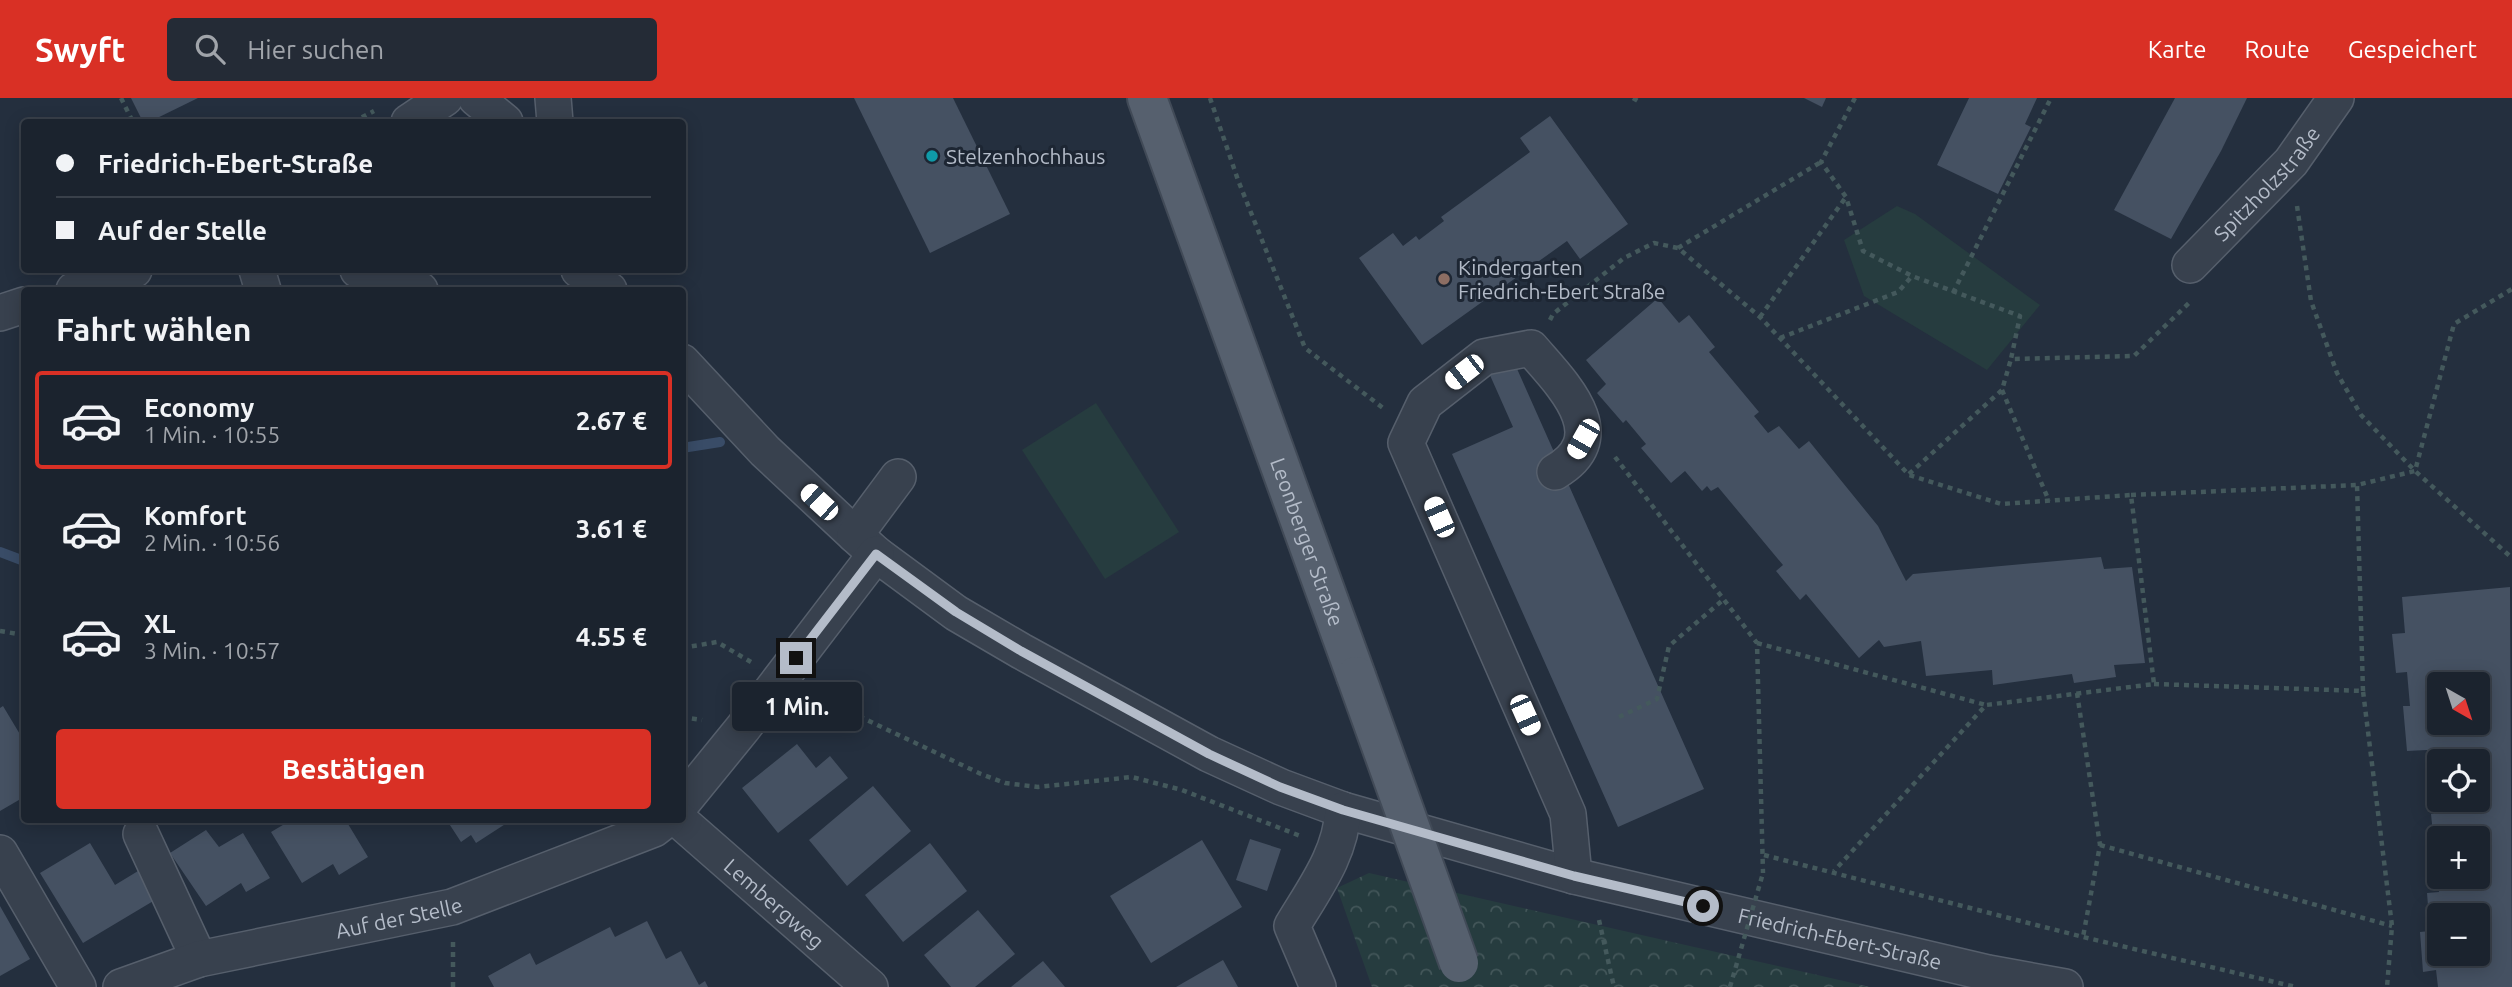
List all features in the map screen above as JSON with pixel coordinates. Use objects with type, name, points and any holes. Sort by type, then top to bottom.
[{"type":"main road","name":"Leonberger Straße","points":[[1147,98],[1463,975]]},
{"type":"street","points":[[412,119],[444,98]]},
{"type":"street","points":[[463,98],[467,119]]},
{"type":"street","points":[[476,98],[501,119]]},
{"type":"street","points":[[553,98],[555,119]]},
{"type":"street","name":"Spitzholzstraße","points":[[2190,265],[2291,162],[2336,98]]},
{"type":"street","points":[[83,287],[125,273]]},
{"type":"street","points":[[367,273],[411,287]]},
{"type":"street","points":[[584,273],[605,287]]},
{"type":"street","points":[[0,313],[21,306]]},
{"type":"street","points":[[1555,472],[1574,455],[1583,439],[1582,418],[1571,396],[1531,348],[1484,357],[1425,402],[1406,443],[1568,814],[1574,876]]},
{"type":"street","name":"Friedrich-Ebert-Straße","points":[[686,366],[765,451],[865,545],[956,612],[1021,651],[1209,754],[1280,787],[1343,810],[1574,876],[1988,973],[2065,987]]},
{"type":"street","points":[[686,798],[780,679],[865,545],[898,477]]},
{"type":"street","points":[[1318,987],[1292,926],[1331,862],[1342,828],[1343,810]]},
{"type":"street","name":"Auf der Stelle","points":[[121,987],[199,959],[452,906],[654,829],[662,823]]},
{"type":"street","name":"Lembergweg","points":[[683,823],[870,987]]},
{"type":"street","points":[[141,834],[199,959]]},
{"type":"street","points":[[0,853],[78,987]]},
{"type":"path","points":[[121,98],[131,119]]},
{"type":"path","points":[[1210,98],[1238,180],[1305,348],[1412,430]]},
{"type":"path","points":[[1633,98],[1638,101],[1640,98]]},
{"type":"path","points":[[1678,248],[1821,162],[1855,98]]},
{"type":"path","points":[[1953,293],[2051,98]]},
{"type":"path","points":[[1821,162],[1846,197],[1863,251],[1953,293],[2020,316],[2002,390],[1909,475]]},
{"type":"path","points":[[2291,162],[2311,301],[2337,373],[2361,415],[2415,471],[2512,558]]},
{"type":"path","points":[[1760,317],[1846,197]]},
{"type":"path","points":[[1531,348],[1553,314],[1624,258],[1654,243],[1678,248],[1760,317],[1909,475],[2001,504],[2357,485],[2415,471]]},
{"type":"path","points":[[2011,359],[2134,356],[2191,302],[2190,265]]},
{"type":"path","points":[[1780,338],[1898,292],[1912,276]]},
{"type":"path","points":[[2415,471],[2454,324],[2512,289]]},
{"type":"path","points":[[2002,390],[2049,501]]},
{"type":"path","points":[[1583,439],[1613,454],[1757,643],[1763,873],[1730,987]]},
{"type":"path","points":[[2357,485],[2363,691],[2392,926],[2387,987]]},
{"type":"path","points":[[2131,495],[2154,684]]},
{"type":"path","points":[[1619,717],[1657,699],[1670,646],[1724,599]]},
{"type":"path","points":[[0,631],[21,634]]},
{"type":"path","points":[[686,647],[717,642],[780,679]]},
{"type":"path","points":[[1757,643],[1986,705],[2154,684],[2363,691]]},
{"type":"path","points":[[2077,694],[2100,845],[2083,937]]},
{"type":"path","points":[[1834,871],[1986,705]]},
{"type":"path","points":[[2100,845],[2392,926]]},
{"type":"path","points":[[1764,855],[2083,937],[2295,987]]},
{"type":"path","points":[[1598,916],[1614,987]]},
{"type":"green space","points":[[1897,206],[1915,214],[2040,305],[1987,370],[1864,296],[1844,240]]},
{"type":"green space","points":[[1096,403],[1179,532],[1105,579],[1022,450]]},
{"type":"green space","points":[[1369,873],[1870,987],[1372,987],[1337,888]]},
{"type":"building","points":[[131,98],[198,98],[155,119],[142,119]]},
{"type":"building","name":"Stelzenhochhaus","points":[[854,98],[953,98],[1010,214],[930,253]]},
{"type":"building","points":[[1804,98],[1826,98],[1822,107]]},
{"type":"building","points":[[1969,98],[2037,98],[2025,124],[2031,127],[1998,194],[1937,165]]},
{"type":"building","points":[[2175,98],[2247,98],[2221,151],[2171,239],[2114,210]]},
{"type":"building","points":[[1550,116],[1628,224],[1580,259],[1567,241],[1422,345],[1359,258],[1393,233],[1403,246],[1416,236],[1419,240],[1444,221],[1441,217],[1530,152],[1520,138]]},
{"type":"building","points":[[1658,298],[1679,323],[1689,315],[1715,347],[1709,352],[1759,412],[1754,416],[1768,433],[1779,426],[1799,449],[1809,441],[1878,526],[1906,581],[1913,574],[2101,557],[2104,569],[2132,567],[2145,663],[2114,665],[2116,677],[2074,683],[2072,674],[1993,685],[1992,670],[1926,676],[1921,641],[1884,647],[1879,640],[1859,658],[1806,594],[1800,600],[1776,571],[1783,565],[1718,487],[1711,491],[1707,486],[1702,491],[1685,471],[1671,483],[1641,448],[1646,444],[1626,420],[1623,423],[1597,393],[1606,384],[1586,360]]},
{"type":"building","points":[[1514,362],[1704,789],[1618,827],[1452,454],[1513,427],[1489,373]]},
{"type":"building","points":[[2510,587],[2512,987],[2438,987],[2436,970],[2423,972],[2420,932],[2427,931],[2427,966],[2490,966],[2490,903],[2428,903],[2427,893],[2439,892],[2439,889],[2490,889],[2490,826],[2432,826],[2431,814],[2490,812],[2490,749],[2407,751],[2403,706],[2410,706],[2407,672],[2396,673],[2392,634],[2405,633],[2402,597]]},
{"type":"building","points":[[3,706],[21,736],[21,799],[0,811],[0,708]]},
{"type":"building","points":[[797,744],[816,768],[830,756],[848,778],[778,833],[742,788]]},
{"type":"building","points":[[873,786],[911,831],[847,886],[809,840]]},
{"type":"building","points":[[286,823],[347,823],[368,857],[339,875],[333,864],[302,883],[271,832]]},
{"type":"building","points":[[449,823],[507,823],[476,843],[471,835],[461,842]]},
{"type":"building","points":[[206,830],[219,847],[243,833],[270,878],[246,892],[241,883],[206,906],[170,853]]},
{"type":"building","points":[[1250,839],[1281,849],[1267,891],[1236,880]]},
{"type":"building","points":[[1202,840],[1242,907],[1151,963],[1110,896]]},
{"type":"building","points":[[90,843],[115,885],[143,868],[160,897],[83,943],[40,873]]},
{"type":"building","points":[[930,843],[967,891],[903,942],[865,895]]},
{"type":"building","points":[[0,906],[30,959],[0,976]]},
{"type":"building","points":[[978,910],[1015,954],[975,987],[951,987],[924,955]]},
{"type":"building","points":[[647,921],[666,959],[681,951],[699,985],[705,981],[708,987],[494,987],[488,976],[530,953],[536,965],[610,927],[615,937]]},
{"type":"building","points":[[1223,960],[1238,987],[1176,987]]},
{"type":"building","points":[[1043,961],[1065,987],[1011,987]]},
{"type":"waterway","points":[[686,447],[720,442]]},
{"type":"waterway","points":[[0,552],[21,560]]},
{"type":"place","name":"Stelzenhochhaus","points":[[932,156]]},
{"type":"place","name":"Kindergarten Friedrich-Ebert Straße","points":[[1444,279]]},
{"type":"route","points":[[796,658],[876,554],[956,612],[1021,651],[1209,754],[1280,787],[1343,810],[1574,876],[1703,906]]}]
